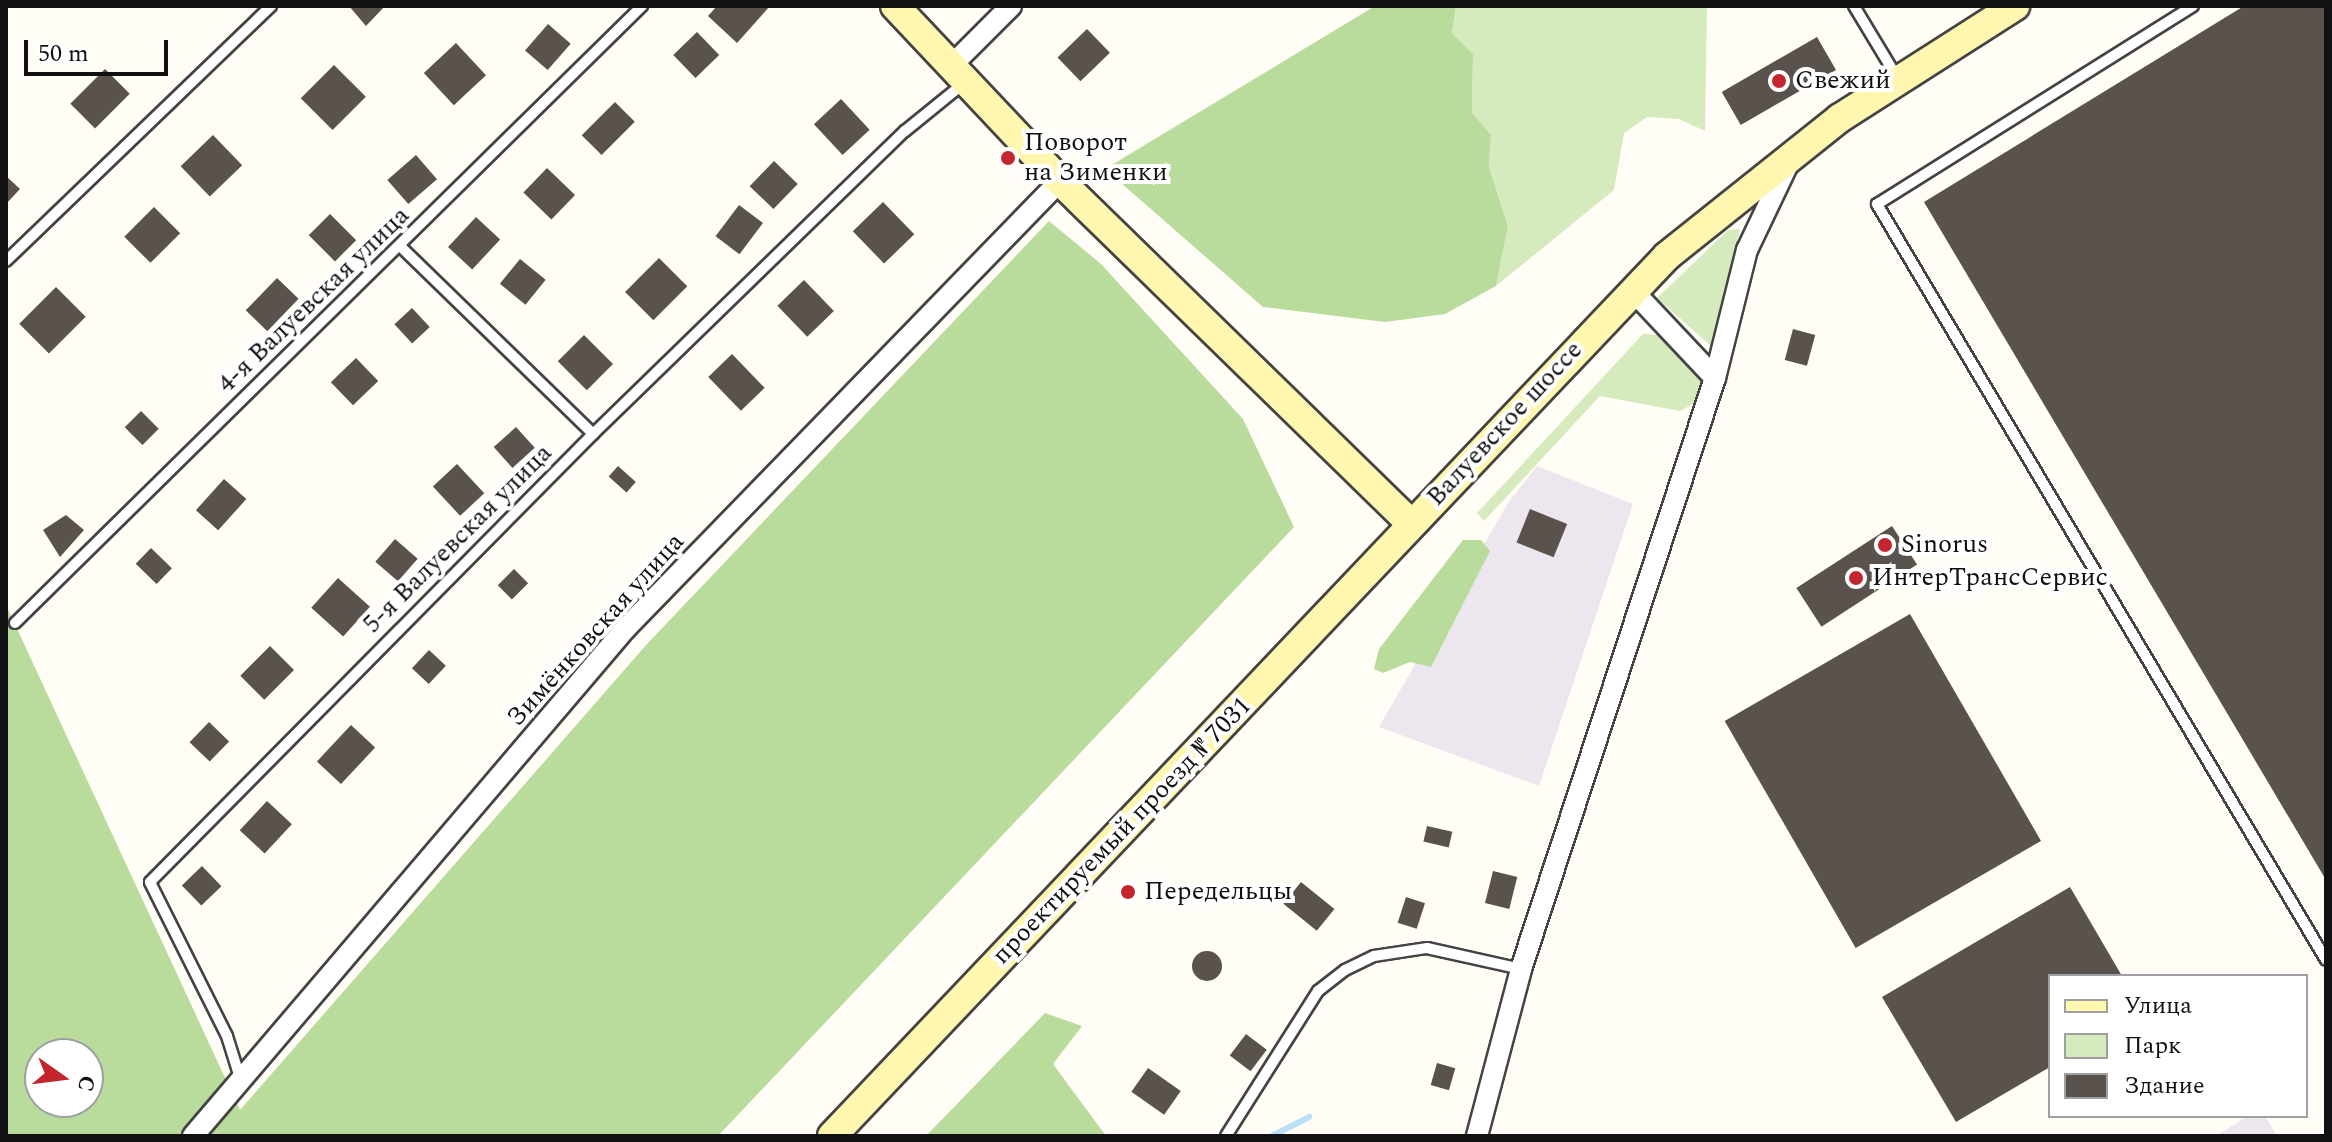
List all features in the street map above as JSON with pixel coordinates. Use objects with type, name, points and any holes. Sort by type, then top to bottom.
[{"type":"main road","name":"Валуевское шоссе","points":[[895,6],[1060,181],[1411,524],[1632,290],[1799,148],[1898,79],[2015,6]]},
{"type":"main road","name":"проектируемый проезд № 7031","points":[[832,1136],[1411,524]]},
{"type":"street","points":[[958,74],[1011,6]]},
{"type":"street","points":[[1477,1136],[1521,969],[1715,378],[1762,206],[1799,148]]},
{"type":"street","name":"Зимёнковская улица","points":[[193,1136],[626,628],[1060,181]]},
{"type":"street","points":[[1632,290],[1715,378]]},
{"type":"lane","points":[[6,261],[271,6]]},
{"type":"lane","name":"4-я Валуевская улица","points":[[15,623],[401,247],[642,6]]},
{"type":"lane","points":[[1854,6],[1898,79]]},
{"type":"lane","points":[[2193,6],[1877,204],[2326,960]]},
{"type":"lane","name":"5-я Валуевская улица","points":[[241,1083],[227,1036],[150,882],[593,434],[958,74]]},
{"type":"lane","points":[[401,247],[593,434]]},
{"type":"lane","points":[[1226,1136],[1318,991],[1345,970],[1374,956],[1427,948],[1521,969]]},
{"type":"shaded area","points":[[1537,466],[1633,504],[1539,786],[1379,727],[1508,503]]},
{"type":"shaded area","points":[[2245,1118],[2266,1118],[2277,1136],[2216,1136]]},
{"type":"green space","points":[[1375,6],[1456,6],[1452,33],[1473,54],[1472,113],[1491,135],[1489,167],[1508,226],[1496,286],[1445,314],[1385,322],[1263,307],[1105,169]]},
{"type":"green space","points":[[1456,6],[1707,6],[1705,131],[1679,119],[1647,117],[1624,133],[1614,190],[1496,286],[1508,226],[1489,167],[1491,136],[1472,113],[1473,54],[1452,33]]},
{"type":"green space","points":[[1049,221],[1101,264],[1243,419],[1294,527],[718,1136],[6,1136],[6,605],[240,1110],[647,644]]},
{"type":"green space","points":[[1740,229],[1715,342],[1711,346],[1657,298],[1728,230]]},
{"type":"green space","points":[[1643,334],[1661,335],[1704,378],[1697,402],[1680,411],[1600,396],[1484,521],[1477,513]]},
{"type":"green space","points":[[1463,540],[1481,540],[1490,551],[1431,667],[1410,662],[1383,673],[1374,669],[1379,649]]},
{"type":"green space","points":[[1045,1013],[1082,1026],[1053,1064],[1106,1136],[926,1136]]},
{"type":"building","points":[[349,6],[385,6],[366,26]]},
{"type":"building","points":[[717,6],[770,6],[737,43],[708,16]]},
{"type":"building","points":[[2244,6],[2326,6],[2326,880],[1924,202]]},
{"type":"building","points":[[548,24],[571,44],[548,70],[525,50]]},
{"type":"building","points":[[1087,29],[1110,53],[1080,81],[1058,57]]},
{"type":"building","points":[[697,32],[719,55],[695,78],[673,55]]},
{"type":"building","name":"Свежий","points":[[1817,37],[1836,70],[1741,125],[1722,92]]},
{"type":"building","points":[[456,43],[486,75],[454,105],[424,73]]},
{"type":"building","points":[[334,65],[366,97],[333,130],[301,98]]},
{"type":"building","points":[[105,69],[130,94],[95,128],[70,104]]},
{"type":"building","points":[[841,99],[870,130],[843,155],[814,124]]},
{"type":"building","points":[[615,102],[635,122],[602,155],[582,135]]},
{"type":"building","points":[[213,135],[242,165],[210,196],[181,166]]},
{"type":"building","points":[[416,155],[437,179],[408,204],[387,180]]},
{"type":"building","points":[[774,161],[798,184],[773,209],[750,186]]},
{"type":"building","points":[[547,168],[575,195],[551,220],[523,192]]},
{"type":"building","points":[[6,176],[20,189],[6,204]]},
{"type":"building","points":[[883,202],[914,234],[884,264],[853,231]]},
{"type":"building","points":[[739,205],[763,223],[739,254],[716,236]]},
{"type":"building","points":[[154,207],[180,233],[150,263],[124,237]]},
{"type":"building","points":[[330,214],[356,240],[335,261],[309,235]]},
{"type":"building","points":[[476,217],[500,240],[472,269],[448,247]]},
{"type":"building","points":[[659,258],[687,286],[653,320],[625,292]]},
{"type":"building","points":[[520,259],[546,280],[526,305],[500,284]]},
{"type":"building","points":[[277,278],[299,299],[267,331],[246,310]]},
{"type":"building","points":[[804,280],[834,311],[807,337],[777,306]]},
{"type":"building","points":[[56,287],[86,317],[49,353],[19,324]]},
{"type":"building","points":[[412,308],[430,327],[412,343],[394,324]]},
{"type":"building","points":[[1793,329],[1815,335],[1807,366],[1785,360]]},
{"type":"building","points":[[584,335],[613,364],[587,390],[558,361]]},
{"type":"building","points":[[732,354],[765,388],[741,411],[708,377]]},
{"type":"building","points":[[356,358],[378,381],[353,405],[331,382]]},
{"type":"building","points":[[141,411],[159,429],[142,445],[125,427]]},
{"type":"building","points":[[516,427],[535,448],[512,468],[494,447]]},
{"type":"building","points":[[457,464],[484,493],[460,516],[433,487]]},
{"type":"building","points":[[618,466],[636,482],[626,492],[609,476]]},
{"type":"building","points":[[224,479],[246,499],[218,530],[196,510]]},
{"type":"building","points":[[1530,509],[1567,524],[1554,557],[1517,542]]},
{"type":"building","points":[[66,515],[84,530],[60,557],[43,530]]},
{"type":"building","points":[[1892,526],[1917,565],[1821,627],[1796,588]]},
{"type":"building","points":[[395,539],[418,559],[398,581],[375,562]]},
{"type":"building","points":[[151,548],[172,568],[157,584],[136,564]]},
{"type":"building","points":[[514,569],[528,583],[512,599],[498,585]]},
{"type":"building","points":[[338,578],[370,607],[343,636],[311,608]]},
{"type":"building","points":[[1910,614],[2041,841],[1856,948],[1725,721]]},
{"type":"building","points":[[270,646],[294,670],[264,700],[240,676]]},
{"type":"building","points":[[429,650],[446,666],[429,684],[412,668]]},
{"type":"building","points":[[209,722],[229,741],[210,762],[190,742]]},
{"type":"building","points":[[351,725],[375,748],[341,784],[317,762]]},
{"type":"building","points":[[267,801],[292,824],[265,853],[240,830]]},
{"type":"building","points":[[1427,826],[1452,832],[1449,847],[1423,842]]},
{"type":"building","points":[[202,866],[221,886],[201,906],[182,885]]},
{"type":"building","points":[[1493,871],[1517,877],[1509,909],[1485,903]]},
{"type":"building","points":[[1301,882],[1334,909],[1317,931],[1283,904]]},
{"type":"building","points":[[2070,887],[2121,974],[2048,974],[2048,1068],[1956,1122],[1882,997]]},
{"type":"building","points":[[1406,897],[1425,903],[1417,929],[1398,923]]},
{"type":"building","points":[[1207,951],[1213,952],[1221,960],[1221,972],[1213,980],[1207,981],[1201,980],[1193,972],[1192,966],[1193,960],[1201,952]]},
{"type":"building","points":[[1246,1034],[1267,1050],[1251,1071],[1230,1056]]},
{"type":"building","points":[[1437,1063],[1455,1068],[1449,1090],[1431,1085]]},
{"type":"building","points":[[1148,1068],[1181,1091],[1164,1115],[1131,1092]]},
{"type":"waterway","points":[[1272,1136],[1309,1117]]},
{"type":"place","name":"Свежий","points":[[1779,81]]},
{"type":"place","name":"Поворот на Зименки","points":[[1008,158]]},
{"type":"place","name":"Sinorus","points":[[1885,545]]},
{"type":"place","name":"ИнтерТрансСервис","points":[[1856,578]]},
{"type":"place","name":"Передельцы","points":[[1128,892]]}]
